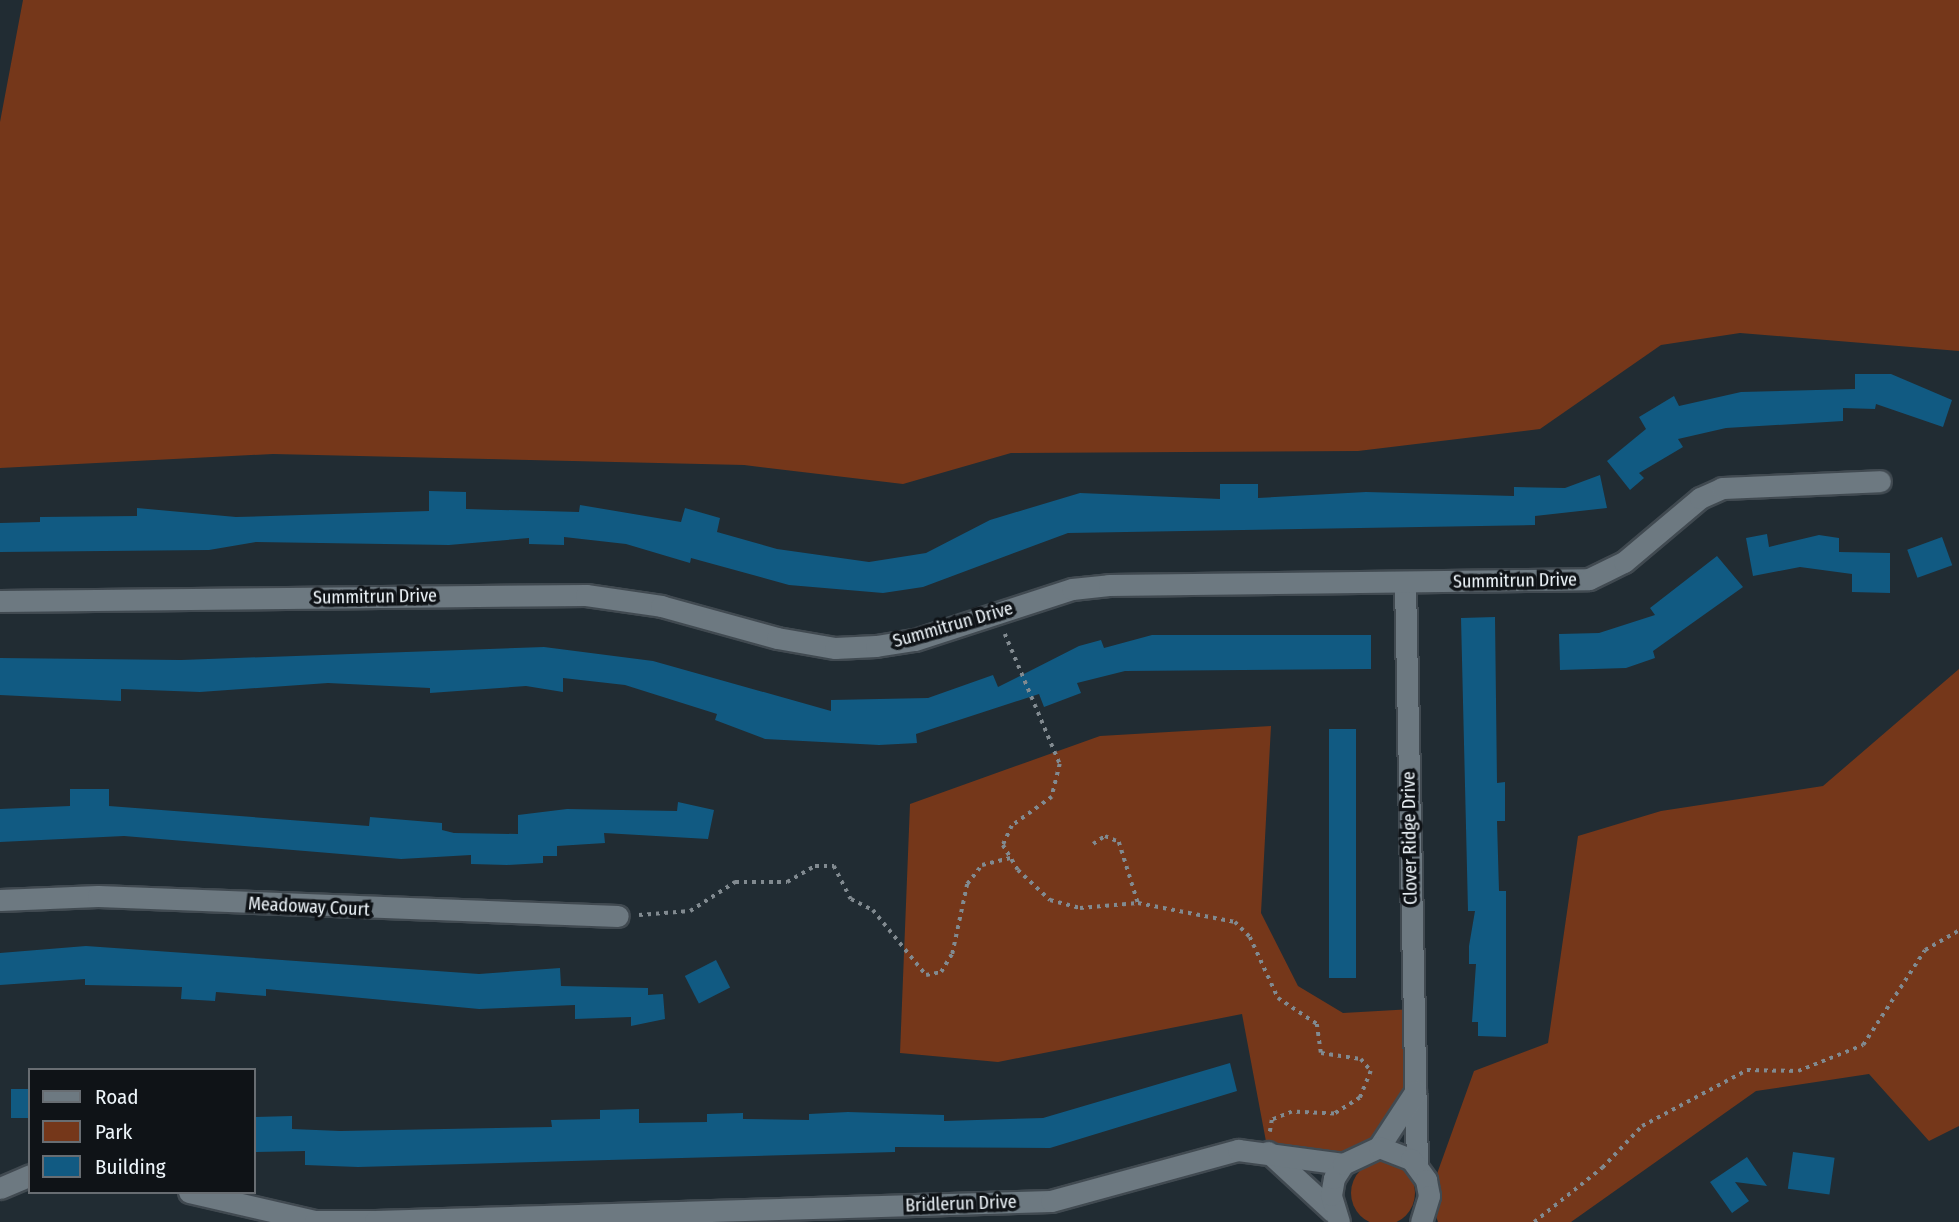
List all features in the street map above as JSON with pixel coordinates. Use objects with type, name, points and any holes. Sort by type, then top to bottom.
[{"type":"street","name":"Summitrun Drive","points":[[0,601],[586,595],[661,606],[835,648],[915,639],[998,615],[1072,589],[1109,585],[1405,584],[1589,579],[1624,562],[1700,498],[1722,488],[1880,481]]},
{"type":"street","name":"Clover Ridge Drive","points":[[1405,584],[1417,1165],[1438,1222]]},
{"type":"street","name":"Meadoway Court","points":[[0,900],[98,896],[618,916]]},
{"type":"street","points":[[1336,1217],[1333,1186],[1343,1164],[1379,1147],[1415,1092]]},
{"type":"street","points":[[1379,1147],[1417,1165]]},
{"type":"street","name":"Bridlerun Drive","points":[[198,1194],[315,1221],[1051,1201],[1238,1150],[1343,1164]]},
{"type":"street","points":[[1268,1152],[1336,1217]]},
{"type":"street","points":[[0,1188],[28,1176]]},
{"type":"street","points":[[1421,1222],[1429,1196]]},
{"type":"path","points":[[998,615],[1060,764],[1052,797],[1012,826],[1003,845],[1010,858],[1050,900],[1080,908],[1138,903],[1235,922],[1250,937],[1279,998],[1317,1024],[1321,1053],[1361,1059],[1371,1071],[1360,1098],[1334,1114],[1292,1112],[1272,1120],[1268,1152]]},
{"type":"path","points":[[1093,844],[1105,836],[1119,842],[1137,883],[1138,903]]},
{"type":"path","points":[[618,916],[690,911],[735,882],[787,882],[814,866],[834,866],[851,899],[873,910],[926,975],[941,972],[952,954],[967,884],[982,865],[1010,858]]},
{"type":"path","points":[[1534,1222],[1602,1168],[1642,1126],[1747,1070],[1798,1071],[1863,1045],[1925,950],[1959,930]]},
{"type":"green space","points":[[23,0],[1959,0],[1959,351],[1740,333],[1661,345],[1540,429],[1358,451],[1011,453],[903,484],[744,465],[273,454],[0,468],[0,122]]},
{"type":"green space","points":[[1959,669],[1959,1126],[1929,1141],[1869,1074],[1756,1091],[1571,1222],[1438,1222],[1429,1196],[1474,1071],[1548,1043],[1578,836],[1661,811],[1823,786]]},
{"type":"green space","points":[[1271,726],[1261,913],[1298,986],[1343,1013],[1413,1009],[1415,1092],[1379,1147],[1343,1164],[1268,1152],[1242,1014],[998,1062],[900,1053],[910,804],[1100,736]]},
{"type":"green space","points":[[1383,1161],[1401,1167],[1409,1175],[1414,1187],[1414,1199],[1409,1211],[1392,1223],[1374,1223],[1365,1219],[1357,1211],[1351,1193],[1357,1175],[1365,1167]]},
{"type":"building","points":[[1855,374],[1891,374],[1952,400],[1943,427],[1876,404],[1875,409],[1843,408],[1843,421],[1726,428],[1678,439],[1683,447],[1639,473],[1644,478],[1630,490],[1607,461],[1646,429],[1639,417],[1674,396],[1679,406],[1741,392],[1855,389]]},
{"type":"building","points":[[1600,475],[1607,508],[1535,516],[1535,525],[1068,533],[923,587],[883,593],[789,585],[691,558],[690,563],[626,544],[564,537],[564,545],[529,544],[529,538],[449,545],[256,542],[209,550],[0,552],[0,523],[40,522],[40,517],[137,516],[137,508],[236,517],[429,511],[429,491],[466,492],[466,509],[579,512],[580,505],[681,522],[685,508],[720,518],[717,532],[777,549],[869,562],[926,553],[990,520],[1080,493],[1220,499],[1220,484],[1258,484],[1258,498],[1366,492],[1514,496],[1514,487],[1565,488]]},
{"type":"building","points":[[1767,534],[1769,547],[1819,535],[1839,538],[1839,552],[1890,553],[1890,593],[1852,592],[1852,574],[1800,567],[1753,576],[1746,538]]},
{"type":"building","points":[[1942,537],[1952,565],[1917,578],[1907,550]]},
{"type":"building","points":[[1717,556],[1743,587],[1653,651],[1655,658],[1626,668],[1560,670],[1559,634],[1599,633],[1655,615],[1650,608]]},
{"type":"building","points":[[1495,617],[1497,783],[1505,782],[1505,821],[1497,821],[1499,891],[1506,891],[1506,1037],[1478,1036],[1478,1022],[1472,1022],[1476,964],[1469,964],[1475,911],[1468,911],[1461,618]]},
{"type":"building","points":[[1152,635],[1371,635],[1371,669],[1125,671],[1077,683],[1081,693],[1044,707],[1039,694],[916,734],[917,743],[879,745],[765,739],[715,720],[717,714],[625,685],[563,678],[563,692],[526,686],[430,693],[430,688],[328,683],[200,692],[121,689],[121,701],[0,695],[0,658],[181,660],[544,647],[653,661],[831,711],[831,700],[928,698],[993,675],[998,687],[1079,646],[1101,640],[1104,648]]},
{"type":"building","points":[[1329,729],[1356,729],[1356,978],[1329,978]]},
{"type":"building","points":[[70,789],[109,789],[109,806],[369,826],[370,817],[442,823],[442,830],[454,833],[518,834],[518,815],[567,809],[677,811],[678,802],[714,810],[708,839],[604,833],[605,843],[557,846],[557,856],[543,856],[543,863],[507,865],[471,864],[471,855],[401,859],[124,836],[0,842],[0,809],[70,806]]},
{"type":"building","points":[[86,946],[479,974],[560,968],[561,986],[648,988],[648,995],[663,994],[665,1019],[631,1026],[631,1017],[575,1019],[575,1005],[479,1009],[266,989],[266,996],[216,992],[215,1001],[181,999],[182,987],[85,985],[85,979],[0,985],[0,953]]},
{"type":"building","points":[[716,960],[730,988],[699,1004],[685,976]]},
{"type":"building","points":[[1230,1063],[1237,1091],[1050,1148],[895,1147],[895,1152],[358,1167],[305,1165],[305,1151],[256,1152],[256,1117],[292,1116],[292,1129],[340,1131],[552,1127],[551,1120],[600,1119],[600,1110],[639,1109],[639,1123],[707,1122],[707,1114],[743,1113],[743,1119],[809,1120],[809,1114],[848,1112],[944,1115],[944,1121],[1043,1118]]},
{"type":"building","points":[[11,1089],[28,1089],[28,1118],[11,1118]]},
{"type":"building","points":[[1793,1152],[1835,1158],[1829,1194],[1788,1189]]},
{"type":"building","points":[[1747,1157],[1767,1186],[1735,1182],[1749,1201],[1732,1213],[1710,1182]]}]
